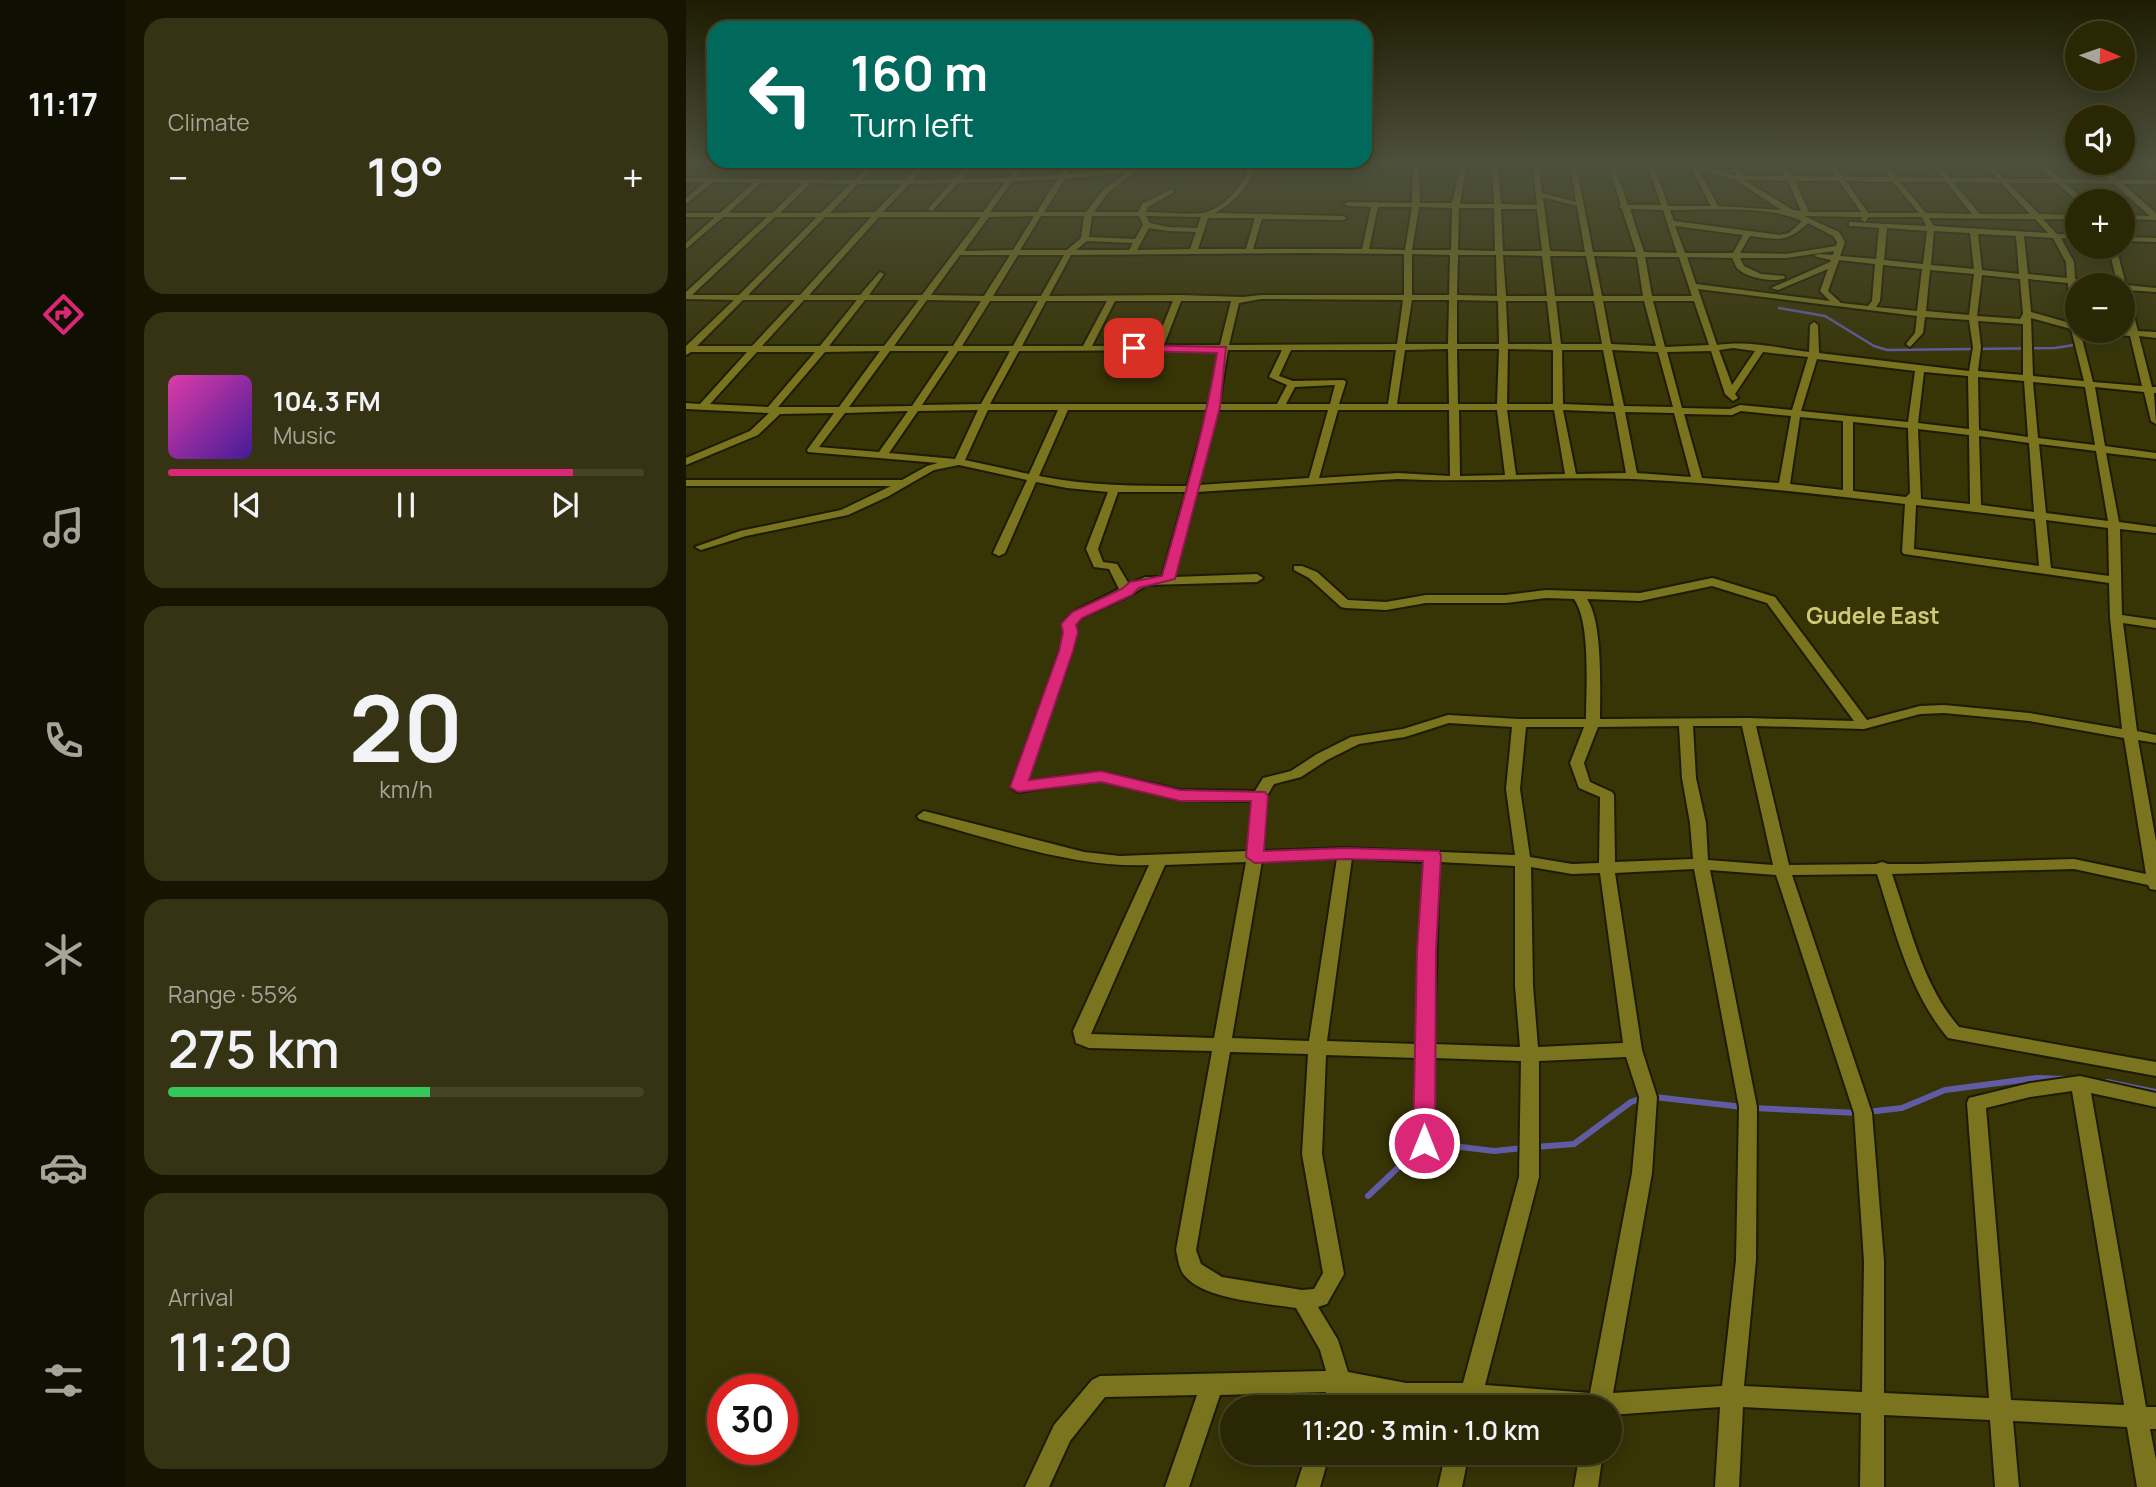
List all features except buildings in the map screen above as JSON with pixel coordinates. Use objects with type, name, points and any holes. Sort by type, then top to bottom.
[{"type":"street","points":[[686,247],[705,230]]},
{"type":"street","points":[[686,297],[757,230]]},
{"type":"street","points":[[687,350],[810,230]]},
{"type":"street","points":[[702,407],[863,230]]},
{"type":"street","points":[[973,230],[928,297],[885,349],[812,450],[959,462],[1035,476],[1067,485],[1114,489],[1193,489],[1398,476],[1455,479],[1632,476],[1697,479],[1914,498],[2156,530]]},
{"type":"street","points":[[882,456],[956,348],[1028,230]]},
{"type":"street","points":[[1083,230],[1085,239]]},
{"type":"street","points":[[1132,251],[1144,230]]},
{"type":"street","points":[[1193,251],[1200,230]]},
{"type":"street","points":[[1249,251],[1255,230]]},
{"type":"street","points":[[1365,251],[1369,230]]},
{"type":"street","points":[[1391,407],[1408,296],[1408,251],[1412,230]]},
{"type":"street","points":[[1455,479],[1453,296],[1456,230]]},
{"type":"street","points":[[1499,230],[1504,347],[1502,407],[1511,478]]},
{"type":"street","points":[[1545,230],[1557,348],[1558,407],[1571,477]]},
{"type":"street","points":[[1585,230],[1632,476]]},
{"type":"street","points":[[1632,230],[1641,255],[1648,299],[1675,410],[1697,479]]},
{"type":"street","points":[[1672,230],[1730,394],[1740,408]]},
{"type":"street","points":[[1725,230],[1780,237],[1791,235],[1796,230]]},
{"type":"street","points":[[1830,230],[1836,234],[1839,245],[1824,291],[1838,304]]},
{"type":"street","points":[[1870,309],[1876,300],[1882,230]]},
{"type":"street","points":[[1910,344],[1919,333],[1926,267],[1931,249],[1931,230]]},
{"type":"street","points":[[1965,230],[2065,237]]},
{"type":"street","points":[[2050,230],[2070,262],[2072,273]]},
{"type":"street","points":[[1974,231],[1978,273],[1973,317],[1977,347],[1973,373],[1976,508]]},
{"type":"street","points":[[1735,256],[1748,232]]},
{"type":"street","points":[[2020,234],[2027,316],[2028,377],[2045,569]]},
{"type":"street","points":[[1780,237],[1802,253],[1833,261],[1859,260],[2065,280]]},
{"type":"street","points":[[959,462],[984,407],[1069,252],[1085,239],[1139,241]]},
{"type":"street","points":[[2135,239],[2156,240]]},
{"type":"street","points":[[956,253],[1408,251],[1786,256],[1839,245],[1859,260]]},
{"type":"street","points":[[1735,256],[1741,268],[1749,273],[1782,280]]},
{"type":"street","points":[[1782,280],[1786,256]]},
{"type":"street","points":[[1765,295],[1782,280],[1833,261]]},
{"type":"street","points":[[686,462],[754,433],[880,275]]},
{"type":"street","points":[[1693,286],[1870,309],[1921,311],[2015,322],[2027,316],[2065,325]]},
{"type":"street","points":[[2135,288],[2156,290]]},
{"type":"street","points":[[686,297],[1240,299],[1453,296],[1698,299]]},
{"type":"street","points":[[1087,347],[1114,297]]},
{"type":"street","points":[[1158,348],[1179,297]]},
{"type":"street","points":[[1168,579],[1214,407],[1223,350],[1235,301],[1240,299]]},
{"type":"street","points":[[1784,487],[1796,412],[1814,354],[1814,325]]},
{"type":"street","points":[[2135,333],[2156,335]]},
{"type":"street","points":[[2135,339],[2152,390],[2156,421]]},
{"type":"street","points":[[924,816],[1084,858],[1120,861],[1345,853],[1523,860],[1572,869],[1701,864],[1736,869],[1921,869],[2074,864],[2156,882],[2130,734],[2116,618],[2114,525],[2080,343]]},
{"type":"street","points":[[687,350],[1019,347],[1223,350],[1402,346],[1714,349],[1733,345],[1920,369],[2152,390]]},
{"type":"street","points":[[1730,394],[1762,347]]},
{"type":"street","points":[[1288,348],[1274,377],[1292,384],[1340,382],[1332,407],[1328,439],[1312,481]]},
{"type":"street","points":[[1920,369],[1913,425],[1914,498],[1908,552],[2115,580]]},
{"type":"street","points":[[1280,407],[1292,384]]},
{"type":"street","points":[[686,406],[775,409],[1558,407],[1732,412],[1740,408],[1913,425],[2156,456]]},
{"type":"street","points":[[999,553],[1064,408]]},
{"type":"street","points":[[1848,419],[1849,493]]},
{"type":"street","points":[[701,547],[744,533],[844,513],[931,468],[959,462]]},
{"type":"street","points":[[686,483],[904,483]]},
{"type":"street","points":[[1114,489],[1092,549],[1098,565],[1113,566],[1119,573],[1127,592]]},
{"type":"street","points":[[1298,568],[1313,575],[1345,604],[1386,606],[1426,599],[1577,594],[1640,597],[1712,582],[1771,600],[1864,725]]},
{"type":"street","points":[[1257,578],[1145,580],[1134,584],[1127,592],[1077,615],[1068,624],[1071,632],[1066,651],[1018,787],[1101,776],[1180,795],[1259,796]]},
{"type":"street","points":[[1577,594],[1587,608],[1593,660],[1593,722],[1577,763],[1584,785],[1607,795],[1606,869],[1633,1050],[1648,1097],[1642,1173],[1601,1395]]},
{"type":"street","points":[[2116,618],[2156,624]]},
{"type":"street","points":[[1345,853],[1317,1050],[1312,1154],[1334,1274],[1320,1297],[1302,1300],[1218,1286],[1192,1270],[1186,1250],[1255,857],[1259,796],[1268,781],[1296,774],[1356,740],[1405,733],[1448,719],[1519,723],[1748,722],[1864,725],[1920,710],[1944,709],[2029,717],[2156,739]]},
{"type":"street","points":[[1748,722],[1783,869],[1863,1113],[1874,1261],[1872,1487]]},
{"type":"street","points":[[1470,1395],[1529,1177],[1530,1055],[1524,986],[1523,860],[1513,789],[1519,723]]},
{"type":"street","points":[[1686,724],[1689,778],[1698,823],[1701,864],[1748,1107],[1746,1259],[1732,1396],[1727,1487]]},
{"type":"street","points":[[1424,1143],[1424,1051],[1432,856]]},
{"type":"street","points":[[1160,858],[1082,1031],[1082,1038],[1089,1041],[1530,1055],[1633,1050]]},
{"type":"street","points":[[1882,867],[1923,980],[1943,1024],[1954,1033],[2156,1069]]},
{"type":"street","points":[[2007,1487],[1998,1410],[1976,1103],[2031,1090],[2080,1083],[2156,1100]]},
{"type":"street","points":[[2080,1083],[2146,1418],[2149,1487]]},
{"type":"street","points":[[1302,1300],[1330,1347],[1340,1381],[1336,1395]]},
{"type":"street","points":[[1037,1487],[1062,1433],[1100,1387],[1340,1381],[1416,1395]]},
{"type":"street","points":[[1177,1487],[1212,1385]]},
{"type":"street","points":[[1622,1404],[1732,1396],[2146,1418]]},
{"type":"street","points":[[1308,1487],[1314,1465]]},
{"type":"street","points":[[1450,1487],[1455,1465]]},
{"type":"street","points":[[1586,1487],[1590,1465]]},
{"type":"waterway","points":[[1779,308],[1825,316],[1874,346],[1887,350],[2055,348],[2081,343]]},
{"type":"waterway","points":[[1867,1112],[1902,1108],[1945,1090],[2037,1078],[2067,1079]]},
{"type":"waterway","points":[[2107,1082],[2156,1092]]},
{"type":"waterway","points":[[1654,1097],[1743,1107]]},
{"type":"waterway","points":[[1536,1147],[1574,1144],[1631,1102],[1642,1098]]},
{"type":"waterway","points":[[1752,1108],[1858,1113]]},
{"type":"waterway","points":[[1428,1143],[1494,1151],[1524,1148]]},
{"type":"waterway","points":[[1368,1196],[1421,1146]]},
{"type":"district","name":"Gudele East","points":[[1873,615]]},
{"type":"route","points":[[1134,348],[1223,350],[1214,407],[1193,489],[1168,579],[1145,580],[1134,584],[1127,592],[1077,615],[1068,624],[1071,632],[1066,651],[1018,787],[1101,776],[1153,791],[1180,795],[1259,796],[1255,857],[1345,853],[1432,856],[1424,1051],[1424,1143]]}]
